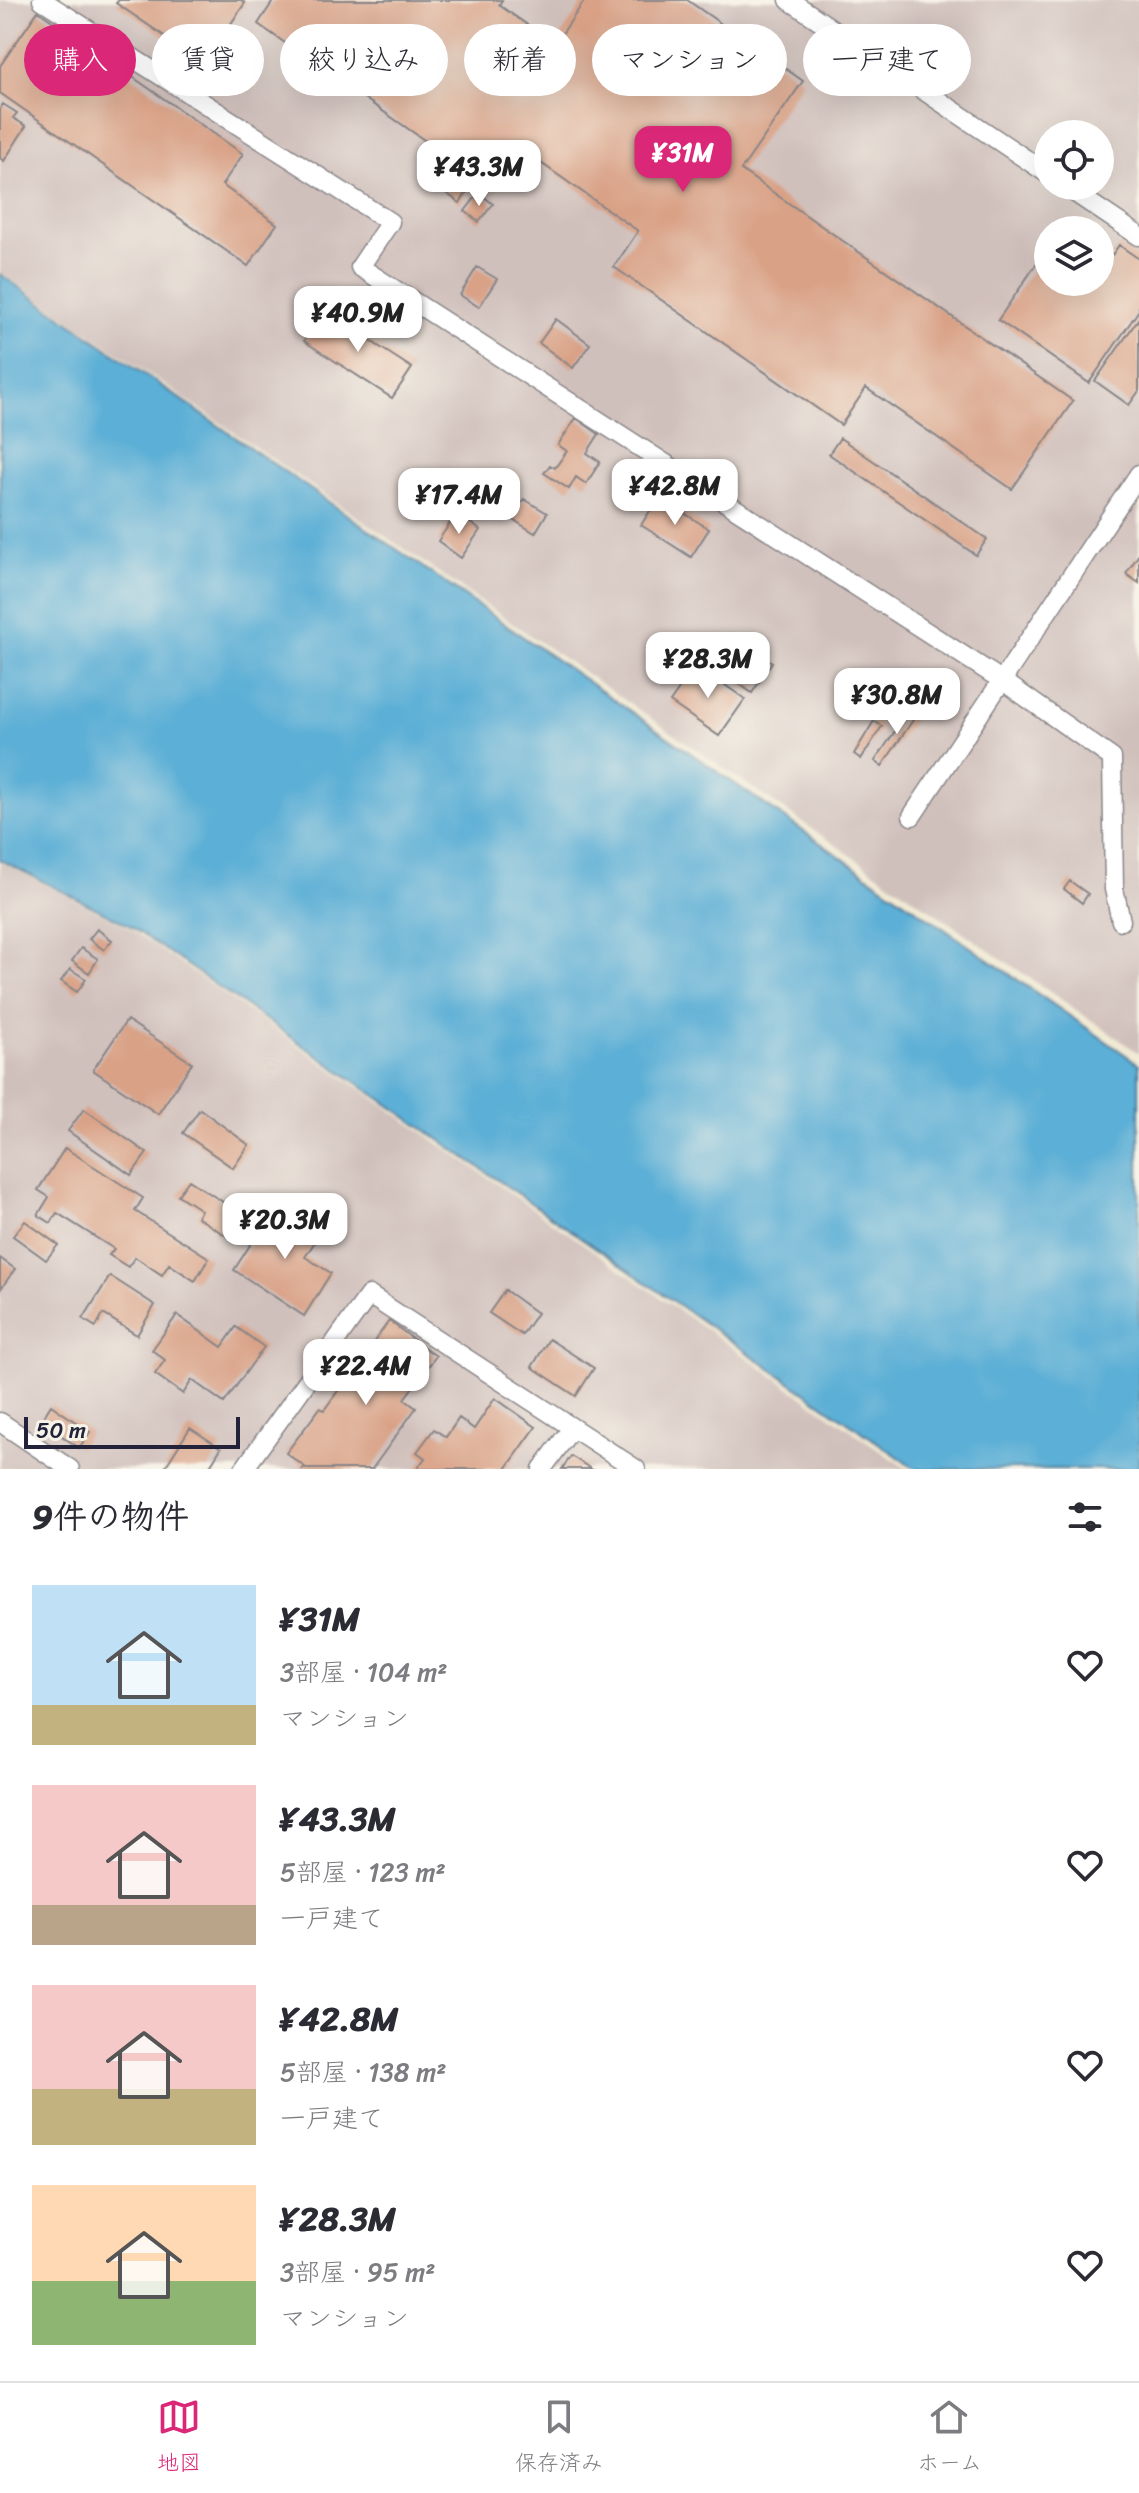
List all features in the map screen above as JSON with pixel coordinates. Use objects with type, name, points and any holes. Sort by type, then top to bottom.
[{"type":"lane","points":[[42,0],[390,222],[360,267],[1003,681],[1112,758],[1114,889],[1121,921]]},
{"type":"lane","points":[[789,0],[1034,165]]},
{"type":"lane","points":[[1086,200],[1139,236]]},
{"type":"lane","points":[[912,816],[1139,474]]},
{"type":"lane","points":[[244,1469],[369,1295],[636,1469]]},
{"type":"lane","points":[[0,1422],[70,1469]]},
{"type":"lane","points":[[542,1469],[572,1428]]},
{"type":"shaded area","points":[[0,0],[1139,0],[1139,1053],[0,272]]},
{"type":"shaded area","points":[[0,862],[126,926],[907,1469],[0,1469]]},
{"type":"water","points":[[0,274],[1139,1064],[1139,1469],[916,1469],[127,924],[0,860]]},
{"type":"building","points":[[119,0],[241,0],[245,3],[231,24],[152,24],[152,28],[116,3]]},
{"type":"building","points":[[274,0],[502,0],[499,5],[526,24],[464,24],[464,96],[576,96],[576,24],[569,24],[585,0],[687,0],[721,24],[592,24],[592,96],[787,96],[787,70],[803,81],[741,170],[1073,401],[1012,489],[866,388],[841,425],[614,267],[638,231],[528,154],[521,165],[493,146],[473,174],[361,96],[448,96],[448,24],[280,24],[280,39],[264,28],[264,24],[258,24]]},
{"type":"building","points":[[38,11],[57,24],[29,24]]},
{"type":"building","points":[[24,31],[24,96],[136,96],[136,79],[152,91],[152,96],[160,96],[243,154],[222,185],[277,224],[248,266],[0,93],[0,66]]},
{"type":"building","points":[[3,104],[17,113],[13,118],[26,126],[4,161],[0,158],[0,109]]},
{"type":"building","points":[[457,175],[472,184],[460,203],[446,193]]},
{"type":"building","points":[[479,193],[493,204],[479,222],[465,211]]},
{"type":"building","points":[[1119,245],[1139,259],[1139,310],[1089,383],[998,320],[1034,267],[1034,296],[1114,296],[1114,252]]},
{"type":"building","points":[[477,267],[497,279],[479,307],[460,295]]},
{"type":"building","points":[[323,310],[412,368],[392,398],[304,341]]},
{"type":"building","points":[[1139,318],[1139,391],[1129,405],[1095,381]]},
{"type":"building","points":[[556,319],[590,344],[573,368],[539,343]]},
{"type":"building","points":[[576,418],[599,434],[587,453],[600,462],[586,484],[576,477],[569,489],[544,473],[550,465],[555,468],[567,451],[558,445]]},
{"type":"building","points":[[840,438],[987,539],[976,555],[829,454]]},
{"type":"building","points":[[659,497],[709,529],[691,557],[641,525]]},
{"type":"building","points":[[524,499],[547,513],[535,533],[512,519]]},
{"type":"building","points":[[457,513],[480,530],[461,558],[438,541]]},
{"type":"building","points":[[1139,554],[1139,583],[1126,574]]},
{"type":"building","points":[[758,652],[772,662],[752,693],[738,683]]},
{"type":"building","points":[[696,665],[745,699],[719,736],[670,702]]},
{"type":"building","points":[[912,706],[919,711],[882,766],[875,761]]},
{"type":"building","points":[[874,721],[882,726],[861,759],[854,754]]},
{"type":"building","points":[[1070,881],[1088,894],[1082,903],[1064,889]]},
{"type":"building","points":[[97,929],[112,940],[104,950],[89,939]]},
{"type":"building","points":[[81,948],[98,959],[89,973],[72,961]]},
{"type":"building","points":[[70,969],[86,979],[77,992],[61,981]]},
{"type":"building","points":[[127,1020],[192,1063],[158,1114],[93,1070]]},
{"type":"building","points":[[84,1109],[147,1153],[131,1175],[68,1131]]},
{"type":"building","points":[[200,1109],[249,1145],[233,1168],[183,1133]]},
{"type":"building","points":[[65,1148],[143,1198],[135,1211],[209,1258],[195,1281],[169,1264],[162,1275],[135,1257],[128,1267],[109,1255],[114,1249],[57,1213],[51,1223],[38,1215],[49,1197],[38,1190]]},
{"type":"building","points":[[189,1180],[243,1215],[228,1237],[197,1217],[201,1210],[178,1195]]},
{"type":"building","points":[[276,1205],[320,1234],[305,1257],[331,1273],[304,1316],[234,1270]]},
{"type":"building","points":[[25,1221],[58,1245],[46,1260],[13,1236]]},
{"type":"building","points":[[0,1258],[15,1269],[0,1290]]},
{"type":"building","points":[[110,1276],[155,1305],[137,1335],[103,1314],[96,1327],[83,1319]]},
{"type":"building","points":[[505,1290],[537,1313],[522,1335],[489,1313]]},
{"type":"building","points":[[177,1315],[222,1347],[236,1327],[264,1347],[224,1403],[192,1380],[183,1394],[155,1374],[165,1360],[152,1350]]},
{"type":"building","points":[[389,1321],[436,1356],[404,1399],[416,1408],[372,1469],[303,1469],[305,1467],[286,1453],[320,1408],[324,1410]]},
{"type":"building","points":[[549,1339],[594,1368],[576,1396],[532,1367]]},
{"type":"building","points":[[495,1398],[536,1427],[506,1469],[417,1469],[425,1458],[417,1452],[434,1429],[446,1437],[459,1418],[474,1429]]},
{"type":"building","points":[[51,1405],[90,1432],[79,1448],[41,1421]]},
{"type":"building","points":[[190,1428],[221,1448],[208,1469],[164,1469]]},
{"type":"building","points":[[571,1456],[591,1469],[562,1469]]}]
